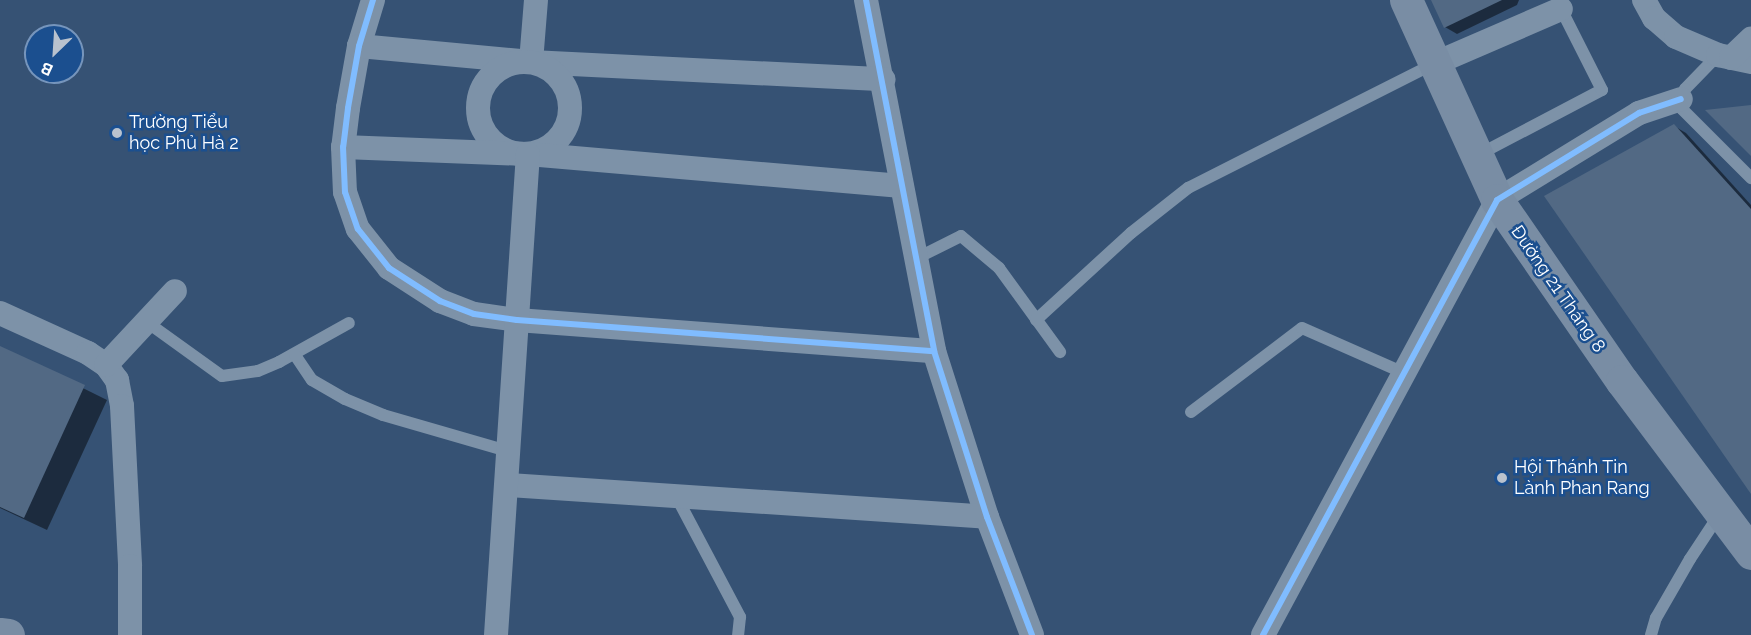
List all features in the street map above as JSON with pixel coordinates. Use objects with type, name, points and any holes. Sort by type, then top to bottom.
[{"type":"main road","name":"Đường 21 Tháng 8","points":[[1406,0],[1497,200],[1720,514],[1751,553]]},
{"type":"main road","points":[[0,634],[8,635]]},
{"type":"street","points":[[373,0],[359,46],[342,147],[345,192],[358,229],[389,268],[440,301],[474,314],[517,320],[934,351]]},
{"type":"street","points":[[531,62],[536,0]]},
{"type":"street","points":[[866,0],[884,79],[934,351],[987,517],[1032,635]]},
{"type":"street","points":[[1644,0],[1654,18],[1676,37],[1733,59],[1751,39]]},
{"type":"street","points":[[1436,63],[1559,5]]},
{"type":"street","points":[[359,46],[531,62],[884,79]]},
{"type":"street","points":[[342,147],[528,154],[555,142],[569,117],[570,102],[557,75],[531,62],[500,68],[480,91],[477,106],[480,122],[492,141],[512,153],[528,154],[902,186]]},
{"type":"street","points":[[1263,635],[1497,200],[1639,113],[1681,99]]},
{"type":"street","points":[[496,635],[509,485],[528,154]]},
{"type":"street","points":[[106,364],[144,320],[175,291]]},
{"type":"street","points":[[0,314],[106,364],[117,380],[122,406],[129,635]]},
{"type":"street","points":[[509,485],[987,517]]},
{"type":"lane","points":[[1477,155],[1602,90],[1559,5]]},
{"type":"lane","points":[[1733,59],[1681,99],[1682,109],[1751,178]]},
{"type":"lane","points":[[1036,320],[1131,233],[1188,188],[1436,63]]},
{"type":"lane","points":[[917,258],[961,236],[999,268],[1060,352]]},
{"type":"lane","points":[[144,320],[222,376],[258,371],[295,355],[349,323]]},
{"type":"lane","points":[[1191,412],[1302,328],[1404,373]]},
{"type":"lane","points":[[295,355],[312,380],[345,399],[383,415],[511,452]]},
{"type":"lane","points":[[676,496],[740,617],[738,635]]},
{"type":"lane","points":[[1651,635],[1678,578],[1720,514]]},
{"type":"building","points":[[1431,0],[1502,0],[1444,28]]},
{"type":"building","points":[[1751,105],[1751,156],[1705,110]]},
{"type":"building","points":[[1674,124],[1751,209],[1751,494],[1544,196]]},
{"type":"building","points":[[0,346],[85,385],[24,518],[0,507]]},
{"type":"cycle path","points":[[373,0],[359,46],[348,108],[343,147],[345,192],[358,229],[389,268],[440,301],[474,314],[517,320],[934,351]]},
{"type":"cycle path","points":[[866,0],[934,351],[987,517],[1032,635]]},
{"type":"cycle path","points":[[1263,635],[1497,200],[1639,113],[1681,99]]},
{"type":"place","name":"Trường Tiểu học Phủ Hà 2","points":[[117,133]]},
{"type":"place","name":"Hội Thánh Tin Lành Phan Rang","points":[[1502,478]]}]
